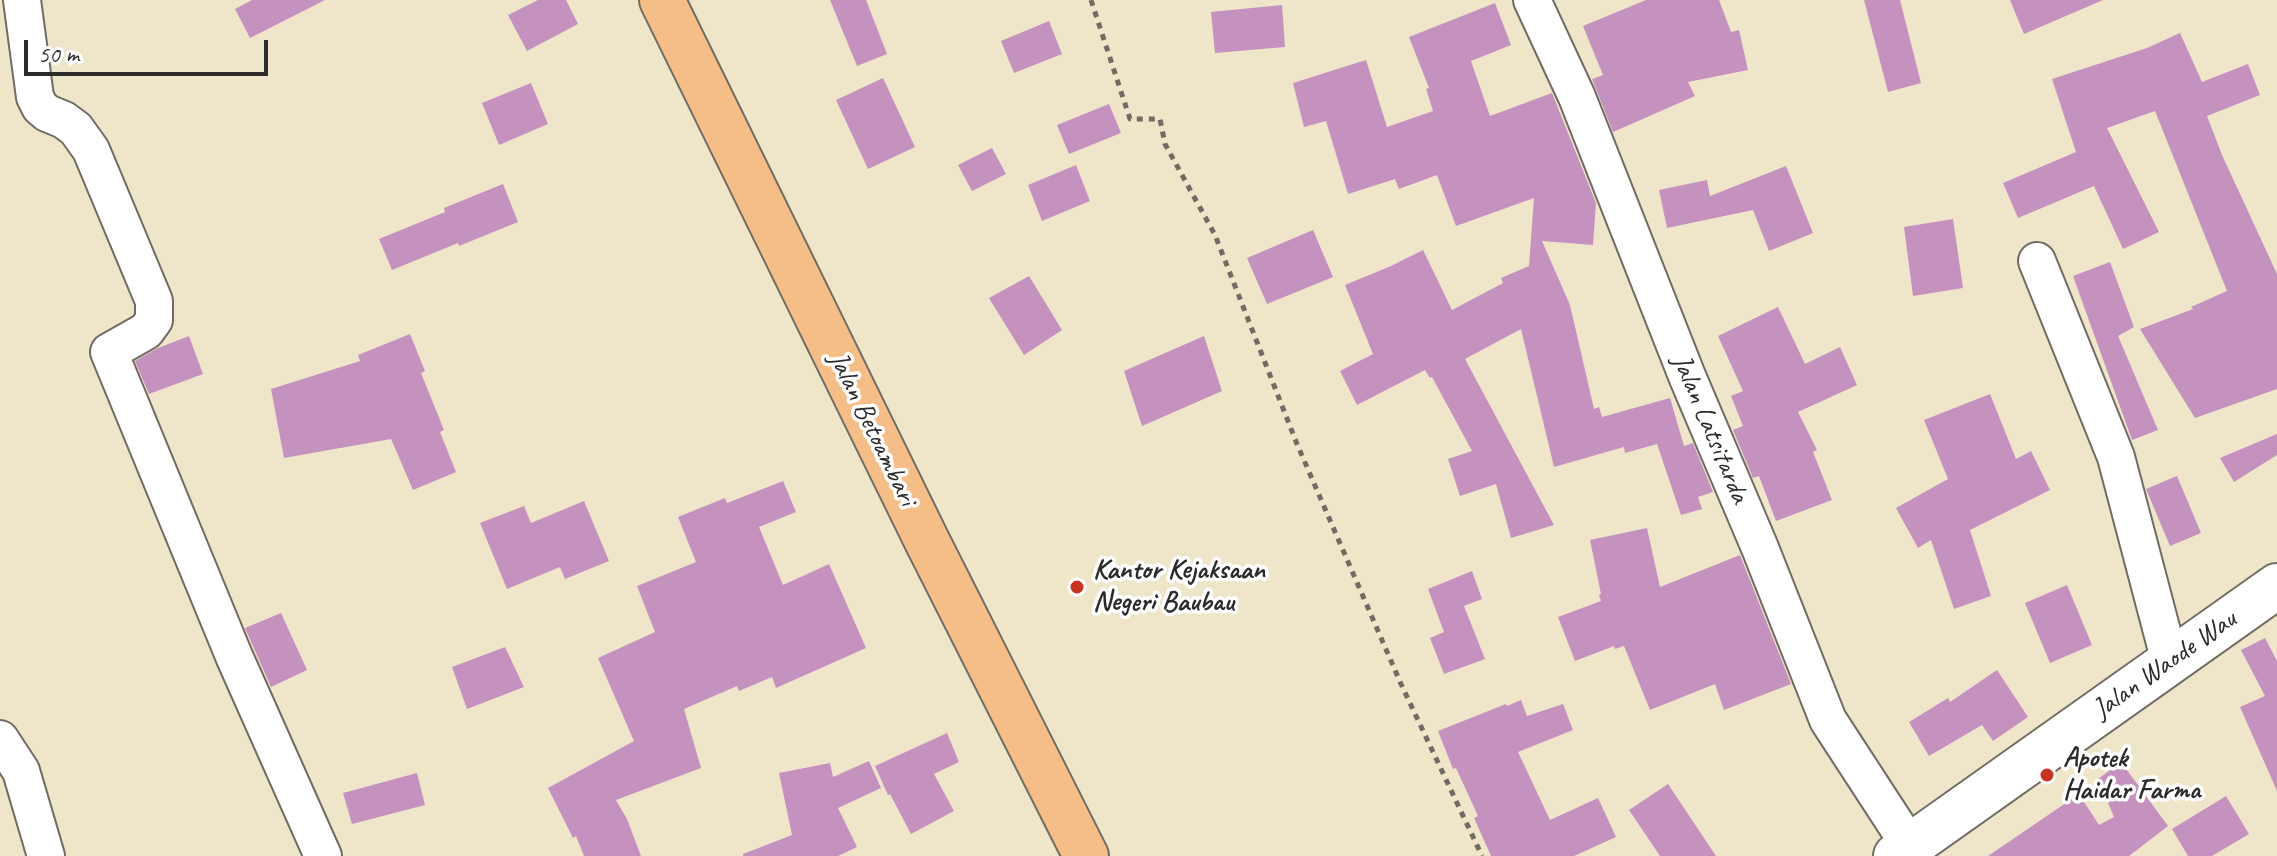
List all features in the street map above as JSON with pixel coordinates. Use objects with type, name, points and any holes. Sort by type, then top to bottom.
[{"type":"main road","name":"Jalan Betoambari","points":[[633,0],[716,140],[926,539],[1086,856]]},
{"type":"main road","name":"Jalan Betoambari","points":[[662,0],[716,140],[1058,856]]},
{"type":"street","points":[[22,0],[35,97],[47,113],[76,129],[91,150],[154,301],[154,320],[146,331],[109,352],[234,656],[323,856]]},
{"type":"street","name":"Jalan Latsitarda","points":[[1532,0],[1577,97],[1828,720],[1914,849]]},
{"type":"street","points":[[2037,261],[2116,457],[2170,662]]},
{"type":"street","name":"Jalan Waode Wau","points":[[1914,849],[2277,586]]},
{"type":"street","points":[[0,739],[21,771],[46,856]]},
{"type":"path","points":[[1091,0],[1130,119],[1160,119],[1165,144],[1215,235],[1297,444],[1401,684],[1482,856]]},
{"type":"building","points":[[252,0],[325,0],[250,38],[235,9]]},
{"type":"building","points":[[538,0],[566,0],[578,24],[527,51],[508,15]]},
{"type":"building","points":[[830,0],[866,0],[887,54],[857,66]]},
{"type":"building","points":[[1646,0],[1719,0],[1731,32],[1739,30],[1748,70],[1688,82],[1695,96],[1613,132],[1592,79],[1603,75],[1583,26]]},
{"type":"building","points":[[1864,0],[1900,0],[1921,83],[1888,92]]},
{"type":"building","points":[[2010,0],[2103,0],[2024,34]]},
{"type":"building","points":[[1495,3],[1511,45],[1471,61],[1490,116],[1552,93],[1596,203],[1593,245],[1542,241],[1570,305],[1594,409],[1599,407],[1602,417],[1670,398],[1684,446],[1693,443],[1713,492],[1698,497],[1702,509],[1681,515],[1657,444],[1625,453],[1624,447],[1554,467],[1521,329],[1465,359],[1554,525],[1511,538],[1496,484],[1460,496],[1448,459],[1472,451],[1432,377],[1425,370],[1357,405],[1340,371],[1373,354],[1345,285],[1423,250],[1452,310],[1503,283],[1501,278],[1529,266],[1534,198],[1456,226],[1437,175],[1399,189],[1395,179],[1348,194],[1326,121],[1304,127],[1293,83],[1366,60],[1387,127],[1433,111],[1426,89],[1429,88],[1409,37]]},
{"type":"building","points":[[1282,5],[1285,47],[1215,53],[1211,12]]},
{"type":"building","points":[[1049,21],[1062,54],[1014,73],[1001,41]]},
{"type":"building","points":[[2180,33],[2202,82],[2248,64],[2260,95],[2207,116],[2277,274],[2277,389],[2195,418],[2140,329],[2193,309],[2191,307],[2227,291],[2155,111],[2107,128],[2159,232],[2123,249],[2094,186],[2018,218],[2003,183],[2076,152],[2052,79],[2147,48]]},
{"type":"building","points":[[883,78],[915,147],[868,169],[836,100]]},
{"type":"building","points":[[531,83],[548,124],[499,145],[482,103]]},
{"type":"building","points":[[1109,104],[1121,133],[1069,154],[1057,125]]},
{"type":"building","points":[[992,148],[1006,174],[972,191],[958,165]]},
{"type":"building","points":[[1076,165],[1090,201],[1042,221],[1028,185]]},
{"type":"building","points":[[1786,166],[1813,233],[1769,251],[1753,210],[1667,228],[1659,190],[1707,180],[1710,196]]},
{"type":"building","points":[[503,184],[518,222],[392,270],[379,239]]},
{"type":"building","points":[[1953,219],[1963,288],[1913,296],[1904,227]]},
{"type":"building","points":[[1313,230],[1333,277],[1267,304],[1247,258]]},
{"type":"building","points":[[2110,262],[2134,327],[2118,336],[2158,430],[2132,440],[2073,276]]},
{"type":"building","points":[[1029,276],[1062,330],[1024,355],[989,298]]},
{"type":"building","points":[[1778,307],[1805,364],[1840,347],[1857,385],[1798,412],[1817,450],[1813,452],[1832,500],[1776,521],[1759,476],[1753,478],[1733,430],[1743,426],[1731,396],[1743,391],[1718,336]]},
{"type":"building","points":[[410,334],[425,371],[421,373],[444,430],[440,432],[456,472],[413,490],[391,439],[284,458],[271,389],[360,361],[358,355]]},
{"type":"building","points":[[189,336],[203,374],[149,394],[135,361]]},
{"type":"building","points":[[1204,336],[1222,391],[1142,426],[1124,371]]},
{"type":"building","points":[[1990,394],[2016,459],[2031,451],[2050,490],[1970,530],[1991,596],[1954,609],[1931,540],[1918,548],[1896,508],[1948,479],[1924,420]]},
{"type":"building","points":[[2277,434],[2277,455],[2234,482],[2220,458]]},
{"type":"building","points":[[2177,476],[2201,533],[2170,546],[2146,489]]},
{"type":"building","points":[[783,481],[796,512],[759,527],[783,585],[829,564],[866,648],[776,688],[772,677],[739,691],[737,686],[684,709],[701,768],[616,800],[641,856],[584,856],[548,788],[634,741],[598,658],[655,632],[637,586],[696,562],[678,517],[725,498],[727,503]]},
{"type":"building","points":[[584,501],[609,561],[565,579],[560,567],[507,589],[480,523],[524,506],[531,523]]},
{"type":"building","points":[[1647,528],[1660,587],[1740,555],[1791,684],[1724,710],[1715,684],[1650,710],[1624,646],[1615,649],[1614,646],[1575,661],[1558,617],[1601,601],[1590,540]]},
{"type":"building","points":[[1472,571],[1482,599],[1464,606],[1485,659],[1444,674],[1430,638],[1444,632],[1428,589]]},
{"type":"building","points":[[2067,585],[2092,645],[2050,663],[2025,603]]},
{"type":"building","points":[[281,613],[307,670],[271,687],[245,628]]},
{"type":"building","points":[[2265,638],[2277,661],[2277,791],[2240,707],[2265,696],[2241,650]]},
{"type":"building","points":[[505,647],[524,687],[467,709],[452,667]]},
{"type":"building","points":[[1997,670],[2028,717],[1993,741],[1982,725],[1929,756],[1909,722],[1948,698],[1950,702]]},
{"type":"building","points":[[1521,700],[1527,716],[1563,704],[1573,730],[1518,752],[1550,820],[1598,798],[1616,837],[1574,856],[1491,856],[1474,818],[1478,816],[1456,768],[1453,769],[1438,731]]},
{"type":"building","points":[[947,733],[959,762],[934,774],[954,811],[911,834],[875,766]]},
{"type":"building","points":[[869,761],[881,788],[838,808],[857,847],[838,856],[743,856],[792,835],[779,773],[830,763],[833,777]]},
{"type":"building","points":[[2121,762],[2168,826],[2129,856],[1988,856],[2079,794],[2099,825],[2114,817],[2098,779]]},
{"type":"building","points":[[417,773],[425,805],[352,824],[343,793]]},
{"type":"building","points":[[1668,784],[1716,856],[1660,856],[1629,810]]},
{"type":"building","points":[[2226,796],[2249,834],[2212,856],[2188,856],[2172,829]]},
{"type":"place","name":"Kantor Kejaksaan Negeri Baubau","points":[[1077,587]]},
{"type":"place","name":"Apotek Haidar Farma","points":[[2047,775]]}]
